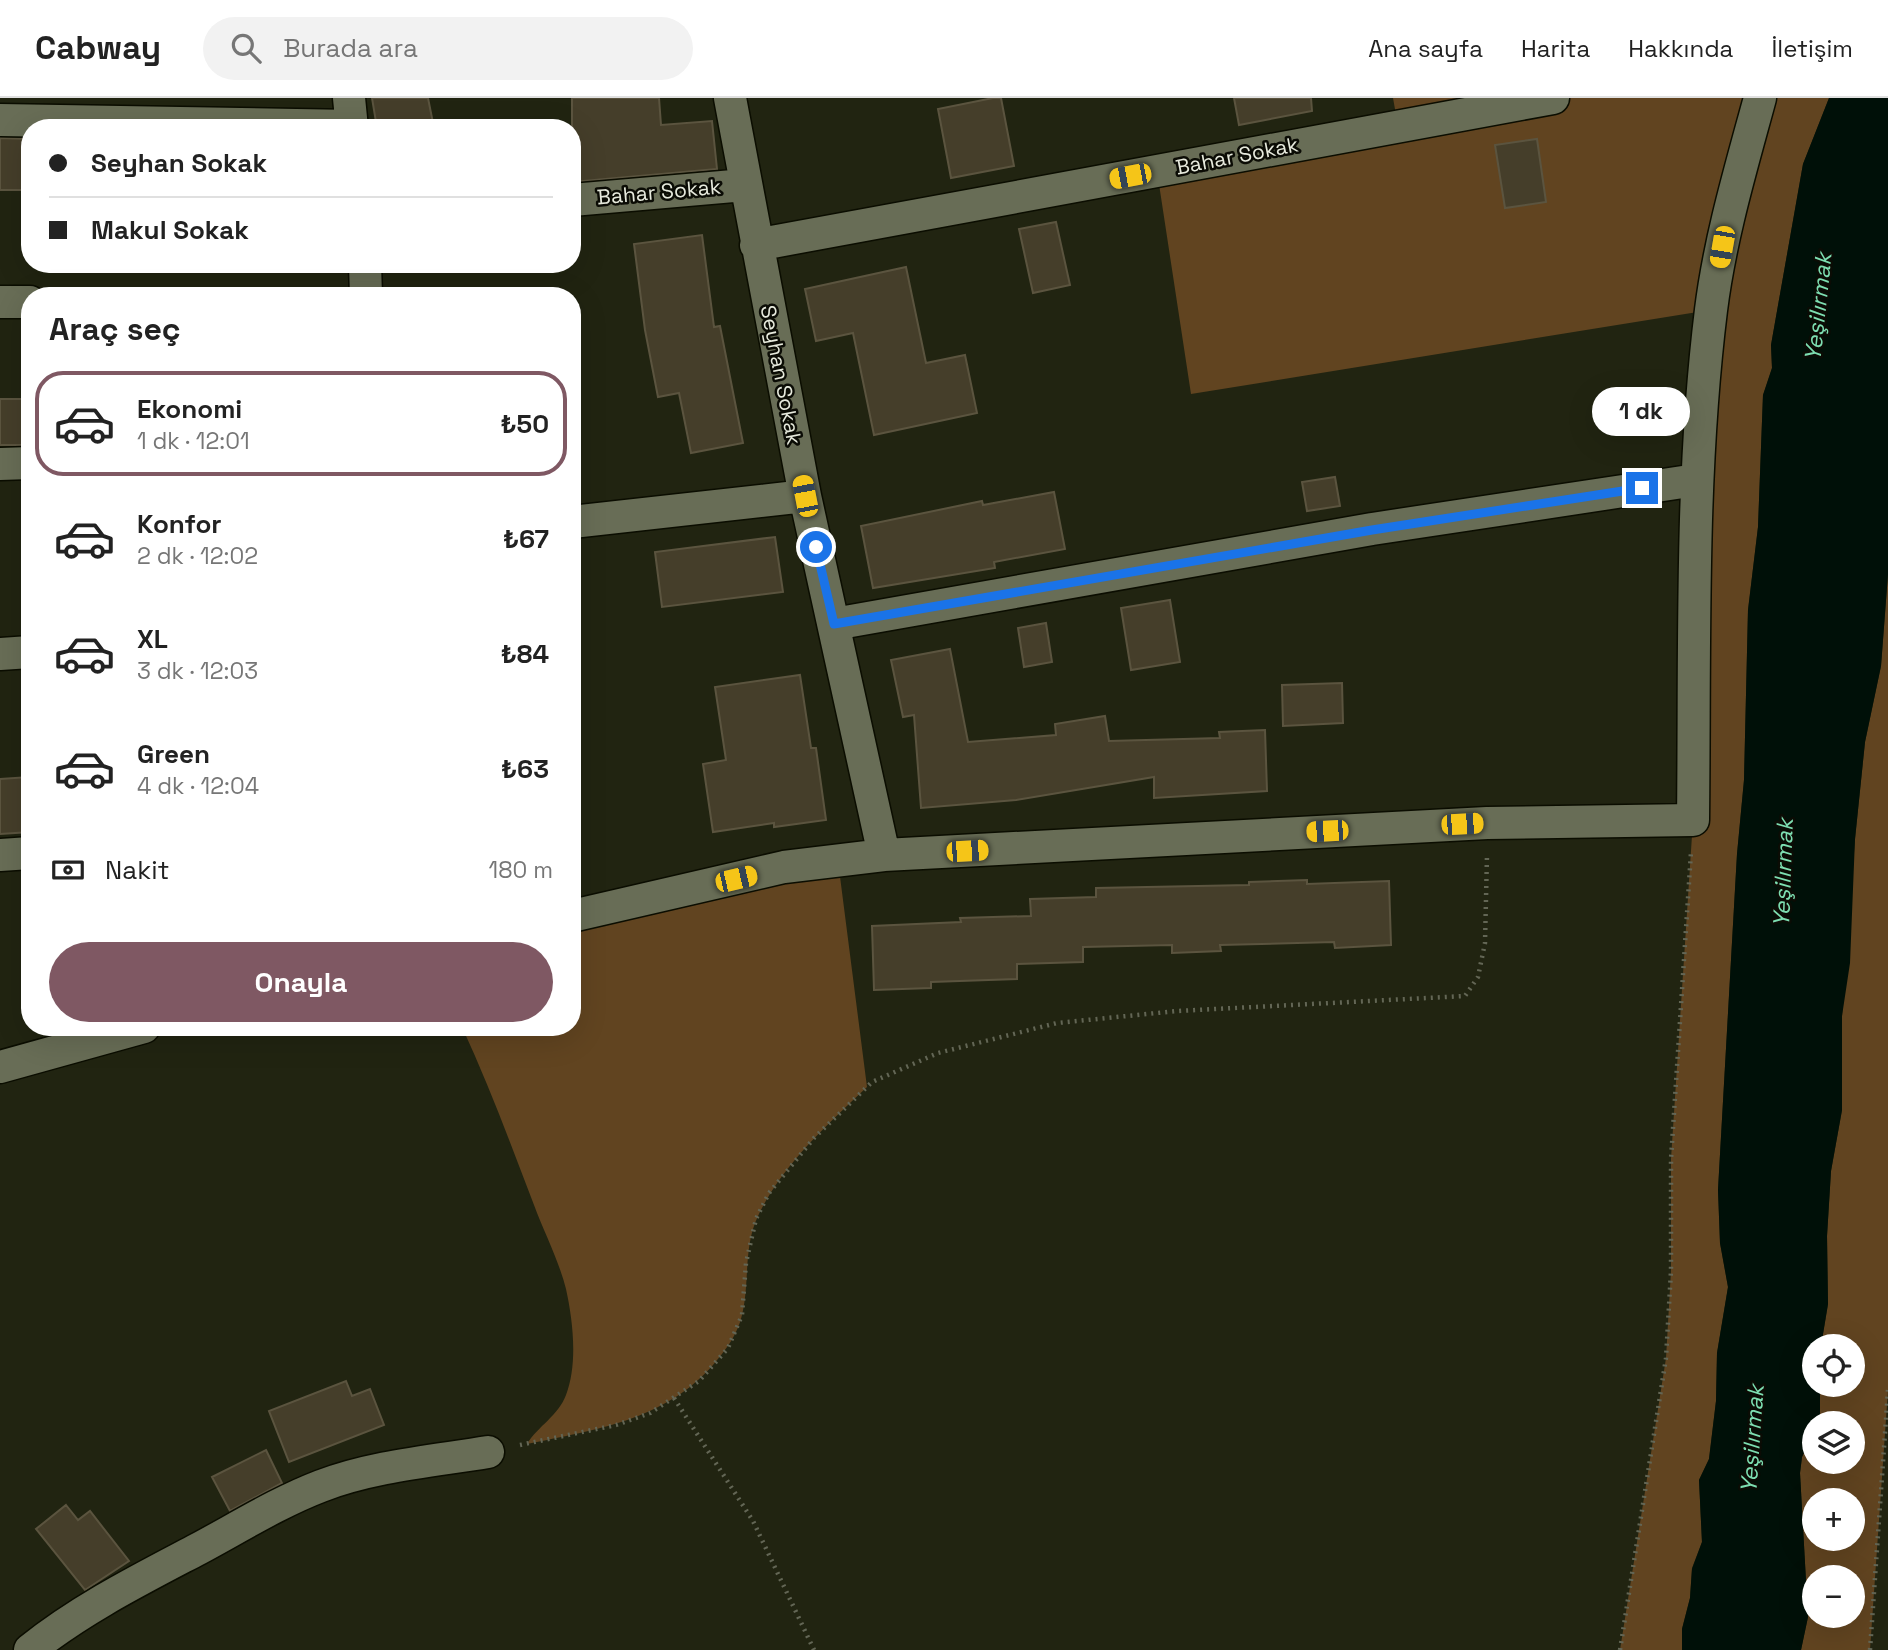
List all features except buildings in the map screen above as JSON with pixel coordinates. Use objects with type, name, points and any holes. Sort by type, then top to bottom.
[{"type":"street","name":"Seyhan Sokak","points":[[730,98],[805,496],[884,855]]},
{"type":"street","name":"Bahar Sokak","points":[[756,245],[1553,98]]},
{"type":"street","points":[[581,914],[784,867],[884,855],[1488,823],[1693,820],[1696,480],[1711,310],[1726,226],[1760,98]]},
{"type":"street","points":[[117,119],[351,117]]},
{"type":"street","points":[[0,120],[21,120]]},
{"type":"street","name":"Bahar Sokak","points":[[581,199],[745,185]]},
{"type":"street","points":[[0,302],[21,302]]},
{"type":"street","points":[[0,464],[21,464]]},
{"type":"street","points":[[834,624],[1372,530],[1696,480]]},
{"type":"street","points":[[581,521],[805,496]]},
{"type":"street","points":[[0,654],[21,653]]},
{"type":"street","points":[[0,855],[21,854]]},
{"type":"street","points":[[0,1068],[112,1036]]},
{"type":"street","points":[[30,1650],[82,1613],[142,1579],[273,1508],[322,1486],[348,1478],[488,1452]]},
{"type":"path","points":[[1620,1650],[1666,1358],[1671,1271],[1671,1159],[1693,820]]},
{"type":"path","points":[[488,1452],[616,1425],[650,1413],[699,1381],[727,1348],[742,1315],[746,1263],[756,1219],[769,1193],[814,1138],[872,1082],[938,1054],[1058,1023],[1177,1011],[1465,996],[1478,977],[1485,943],[1488,823]]},
{"type":"path","points":[[1870,1650],[1888,1390]]},
{"type":"path","points":[[674,1398],[753,1521],[814,1650]]},
{"type":"shaded area","points":[[1393,98],[1829,98],[1803,164],[1771,345],[1772,368],[1763,395],[1758,527],[1748,610],[1744,780],[1737,854],[1718,1190],[1720,1243],[1728,1287],[1717,1353],[1716,1401],[1709,1459],[1699,1480],[1702,1542],[1692,1568],[1690,1598],[1682,1629],[1682,1650],[1620,1650],[1666,1358],[1671,1271],[1671,1159],[1693,820],[1710,310],[1191,394],[1157,171],[1398,126]]},
{"type":"shaded area","points":[[1888,574],[1888,1390],[1870,1650],[1801,1650],[1806,1628],[1865,1628],[1865,1565],[1805,1565],[1804,1551],[1865,1551],[1865,1488],[1802,1488],[1802,1509],[1800,1473],[1802,1457],[1802,1474],[1865,1474],[1865,1411],[1819,1411],[1819,1397],[1865,1397],[1865,1334],[1823,1334],[1828,1304],[1827,1236],[1831,1171],[1842,1110],[1842,1016],[1865,742],[1881,666]]},
{"type":"shaded area","points":[[838,861],[867,1087],[806,1147],[768,1197],[750,1240],[740,1322],[730,1342],[713,1365],[694,1384],[673,1399],[628,1420],[527,1444],[558,1409],[566,1395],[573,1356],[571,1315],[559,1268],[466,1036],[581,1036],[581,914]]},
{"type":"water","name":"Yeşilırmak","points":[[1829,98],[1888,98],[1888,574],[1881,666],[1865,742],[1855,839],[1850,963],[1842,1016],[1842,1110],[1831,1171],[1827,1236],[1828,1304],[1823,1334],[1802,1334],[1802,1397],[1820,1397],[1820,1411],[1802,1411],[1800,1473],[1802,1551],[1804,1551],[1805,1565],[1802,1565],[1802,1628],[1806,1628],[1801,1650],[1682,1650],[1682,1629],[1690,1598],[1692,1569],[1702,1542],[1699,1480],[1709,1459],[1716,1401],[1717,1353],[1728,1287],[1720,1243],[1718,1190],[1737,854],[1744,780],[1748,610],[1758,527],[1763,395],[1772,368],[1771,345],[1803,164]]},
{"type":"route","points":[[816,547],[834,624],[1372,530],[1642,488]]}]
